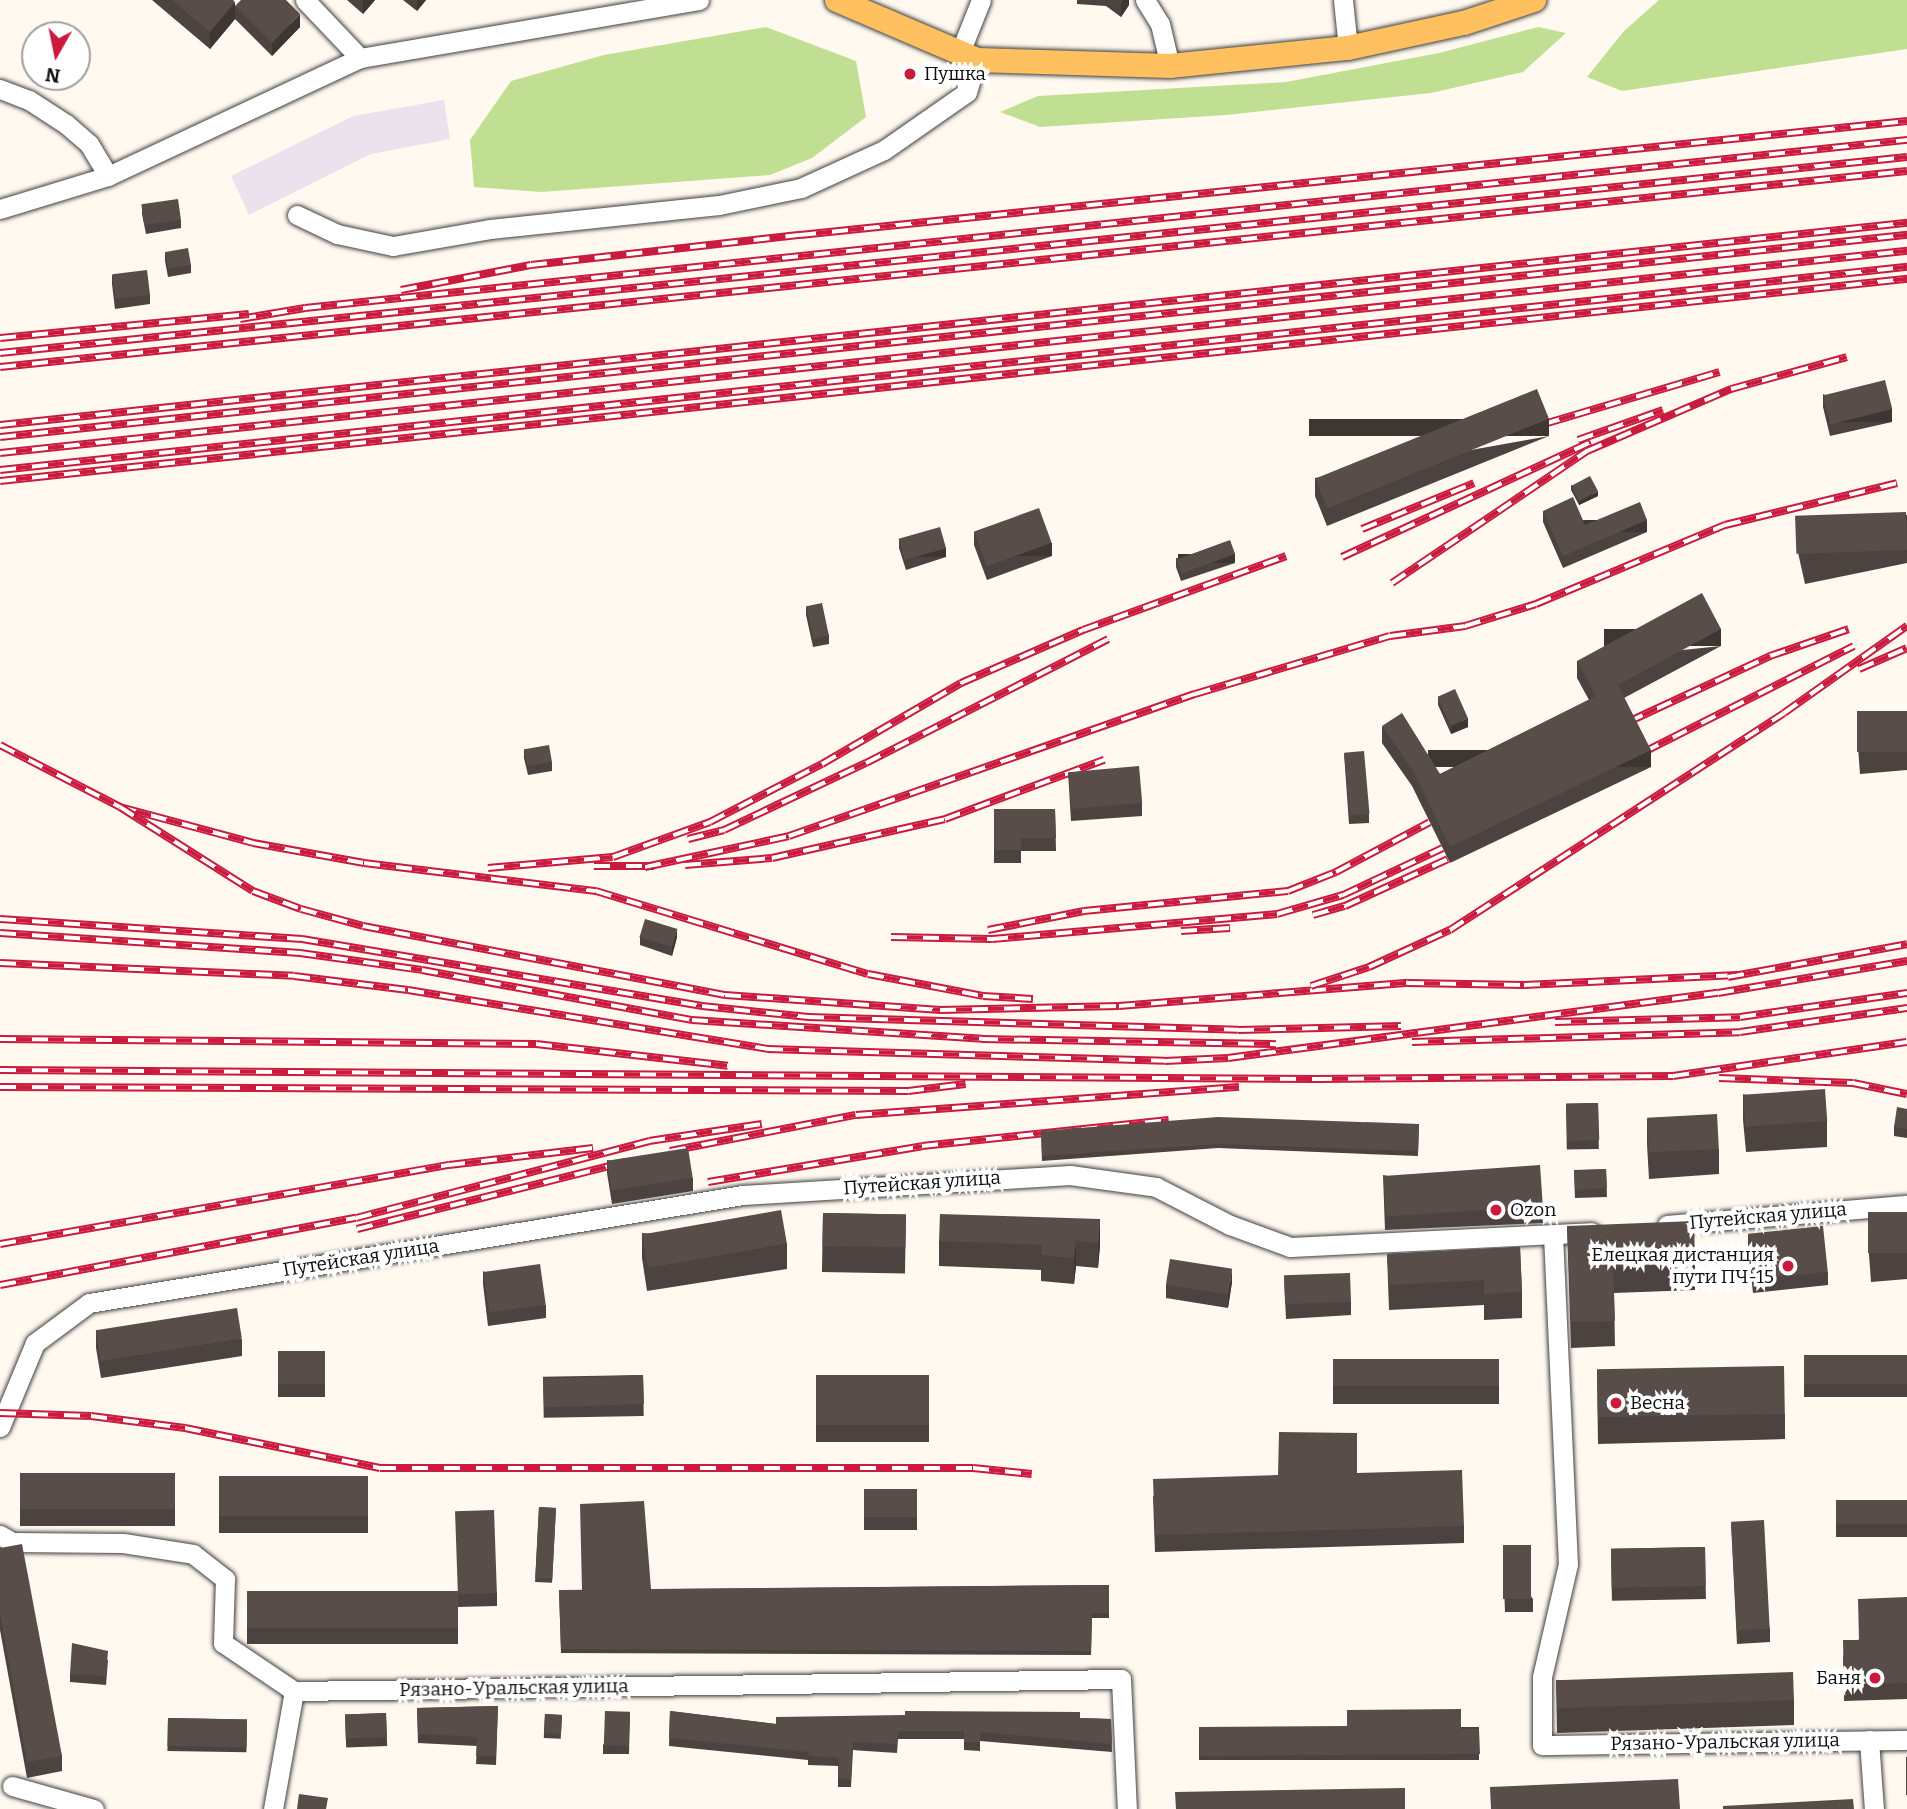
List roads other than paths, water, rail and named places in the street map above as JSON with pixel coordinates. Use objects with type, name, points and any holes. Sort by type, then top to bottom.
[{"type":"main road","points":[[837,0],[968,57],[1051,66],[1170,66],[1348,48],[1464,23],[1534,0]]},
{"type":"street","points":[[306,0],[360,58]]},
{"type":"street","points":[[0,209],[108,176],[360,58],[699,0]]},
{"type":"street","points":[[1145,0],[1160,24],[1170,66]]},
{"type":"street","points":[[1343,0],[1348,48]]},
{"type":"street","points":[[297,215],[337,234],[393,246],[490,229],[719,205],[801,188],[884,150],[967,92],[968,57],[982,2]]},
{"type":"street","points":[[0,89],[29,100],[66,124],[89,144],[108,176]]},
{"type":"street","name":"Путейская улица","points":[[0,1427],[35,1343],[89,1303],[743,1195],[1070,1175],[1156,1187],[1230,1225],[1290,1247],[1608,1230]]},
{"type":"street","name":"Путейская улица","points":[[1648,1227],[1907,1205]]},
{"type":"street","name":"Рязано-Уральская улица","points":[[1553,1235],[1568,1564],[1542,1677],[1542,1745],[1907,1740]]},
{"type":"street","points":[[0,1535],[12,1542],[123,1543],[192,1554],[225,1579],[223,1643],[294,1691],[273,1809]]},
{"type":"street","name":"Рязано-Уральская улица","points":[[294,1691],[1121,1679],[1127,1809]]},
{"type":"street","points":[[1869,1740],[1874,1809]]},
{"type":"street","points":[[12,1786],[94,1809]]},
{"type":"railway","points":[[401,290],[531,265],[1907,121]]},
{"type":"railway","points":[[240,319],[305,308],[1907,140]]},
{"type":"railway","points":[[0,353],[1907,157]]},
{"type":"railway","points":[[0,367],[1907,171]]},
{"type":"railway","points":[[0,425],[1907,223]]},
{"type":"railway","points":[[0,437],[1907,235]]},
{"type":"railway","points":[[0,453],[1907,251]]},
{"type":"railway","points":[[0,470],[1907,267]]},
{"type":"railway","points":[[0,481],[1907,279]]},
{"type":"railway","points":[[0,338],[249,314]]},
{"type":"railway","points":[[1392,583],[1587,451],[1731,389],[1847,357]]},
{"type":"railway","points":[[1544,424],[1719,372]]},
{"type":"railway","points":[[1578,440],[1663,410]]},
{"type":"railway","points":[[1342,557],[1591,442]]},
{"type":"railway","points":[[1362,529],[1474,483]]},
{"type":"railway","points":[[645,867],[789,836],[1195,694],[1390,636],[1465,626],[1536,604],[1725,525],[1897,483]]},
{"type":"railway","points":[[488,868],[613,857],[710,822],[822,764],[961,683],[1083,630],[1286,556]]},
{"type":"railway","points":[[1311,986],[1369,967],[1450,930],[1784,713],[1907,626]]},
{"type":"railway","points":[[1628,722],[1770,656],[1849,629]]},
{"type":"railway","points":[[688,839],[724,830],[866,763],[1108,639]]},
{"type":"railway","points":[[1644,752],[1854,646]]},
{"type":"railway","points":[[1859,669],[1907,648]]},
{"type":"railway","points":[[0,745],[120,807],[253,843],[364,863],[596,891],[868,974],[983,996],[1033,999]]},
{"type":"railway","points":[[685,865],[772,858],[945,819],[1104,760]]},
{"type":"railway","points":[[120,807],[253,891],[301,909],[363,926],[725,995],[940,1010],[1119,1006],[1408,983],[1524,985],[1738,975]]},
{"type":"railway","points":[[988,930],[1084,911],[1288,891],[1336,872],[1430,822]]},
{"type":"railway","points":[[891,937],[992,939],[1277,914],[1343,895],[1443,848]]},
{"type":"railway","points":[[1313,915],[1345,906],[1448,859]]},
{"type":"railway","points":[[594,866],[654,866]]},
{"type":"railway","points":[[0,919],[302,939],[702,1006],[808,1017],[1238,1030],[1401,1026]]},
{"type":"railway","points":[[1181,931],[1230,928]]},
{"type":"railway","points":[[0,933],[300,953],[422,970],[692,1020],[982,1039],[1276,1044]]},
{"type":"railway","points":[[1728,977],[1907,944]]},
{"type":"railway","points":[[0,963],[294,976],[408,990],[767,1049],[1165,1061],[1228,1058],[1718,993],[1907,961]]},
{"type":"railway","points":[[1555,1022],[1740,1017],[1907,993]]},
{"type":"railway","points":[[1412,1042],[1740,1032],[1907,1008]]},
{"type":"railway","points":[[0,1039],[536,1044],[728,1066]]},
{"type":"railway","points":[[0,1070],[1316,1079],[1673,1076],[1907,1042]]},
{"type":"railway","points":[[1719,1078],[1853,1083],[1907,1094]]},
{"type":"railway","points":[[0,1087],[908,1091],[966,1084]]},
{"type":"railway","points":[[670,1151],[856,1115],[1239,1087]]},
{"type":"railway","points":[[708,1182],[922,1146],[1169,1120]]},
{"type":"railway","points":[[0,1285],[356,1218],[649,1141],[762,1124]]},
{"type":"railway","points":[[0,1244],[449,1165],[593,1148]]},
{"type":"railway","points":[[357,1229],[626,1162]]},
{"type":"railway","points":[[0,1413],[91,1416],[185,1428],[380,1468],[973,1468],[1032,1474]]},
{"type":"place","name":"Пушка","points":[[910,74]]},
{"type":"place","name":"Ozon","points":[[1496,1210]]},
{"type":"place","name":"Елецкая дистанция пути ПЧ-15","points":[[1788,1266]]},
{"type":"place","name":"Весна","points":[[1616,1403]]},
{"type":"place","name":"Баня","points":[[1875,1678]]}]
